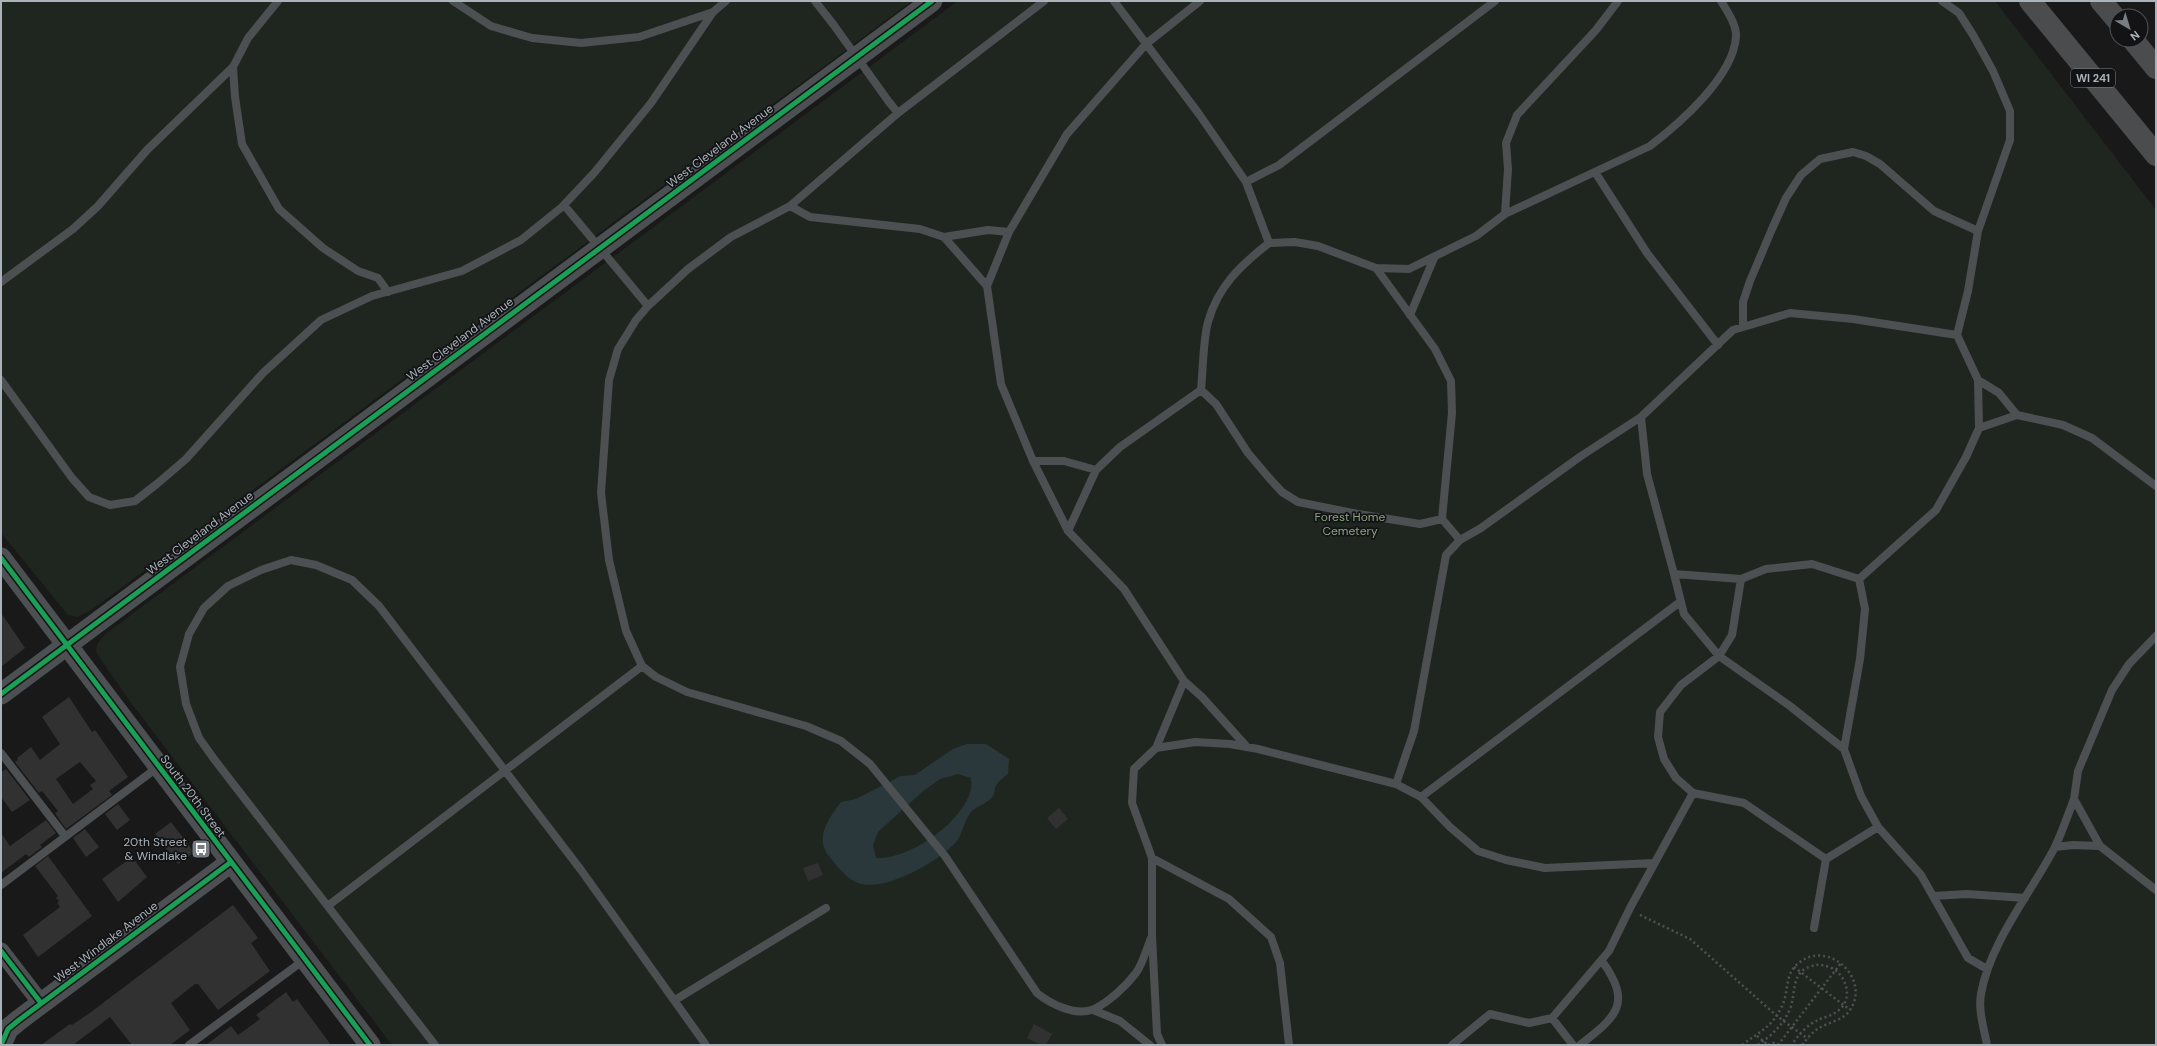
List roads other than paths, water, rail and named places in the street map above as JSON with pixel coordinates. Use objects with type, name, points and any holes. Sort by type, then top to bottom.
[{"type":"main road","name":"WI 241","points":[[2030,1],[2156,155]]},
{"type":"main road","points":[[2101,1],[2109,10]]},
{"type":"main road","points":[[2140,48],[2156,68]]},
{"type":"street","name":"West Cleveland Avenue","points":[[1,694],[932,1]]},
{"type":"street","name":"South 20th Street","points":[[1,558],[370,1045]]},
{"type":"street","name":"West Windlake Avenue","points":[[1,1045],[8,1029],[231,862]]},
{"type":"street","points":[[1,951],[41,1003]]},
{"type":"lane","points":[[1,282],[73,229],[93,211],[147,150],[234,67],[248,38],[278,1]]},
{"type":"lane","points":[[454,1],[491,26],[532,38],[580,43],[639,37],[713,12]]},
{"type":"lane","points":[[1,380],[72,478],[89,497],[110,505],[135,501],[158,484],[186,459],[263,373],[320,320],[372,296],[462,271],[521,240],[564,205],[594,173],[651,103],[713,12],[726,1]]},
{"type":"lane","points":[[815,1],[898,113]]},
{"type":"lane","points":[[1044,1],[898,113],[790,206],[731,237],[688,269],[648,306],[636,320],[618,349],[609,380],[601,493],[613,574],[626,631],[642,666],[656,677],[687,692],[806,726],[841,741],[870,764],[945,856],[1038,993],[1046,1001],[1060,1007],[1074,1010],[1093,1010],[1120,1021],[1150,1045]]},
{"type":"lane","points":[[1114,1],[1199,114],[1246,182],[1269,243]]},
{"type":"lane","points":[[1200,1],[1146,44],[1067,134],[1009,232],[987,286],[1002,384],[1033,461],[1068,531],[1124,589],[1184,681],[1206,702],[1247,747]]},
{"type":"lane","points":[[1246,182],[1280,165],[1494,1]]},
{"type":"lane","points":[[1505,214],[1508,169],[1506,143],[1517,116],[1596,30],[1618,1]]},
{"type":"lane","points":[[1068,531],[1096,470],[1120,447],[1201,390],[1208,322],[1223,289],[1243,263],[1269,243],[1295,242],[1318,246],[1376,268],[1409,268],[1434,258],[1476,236],[1505,214],[1650,146],[1671,130],[1719,77],[1730,58],[1736,37],[1732,20],[1721,1]]},
{"type":"lane","points":[[1859,579],[1936,510],[1966,457],[1978,428],[1978,380],[1957,335],[1968,291],[1978,231],[2010,140],[2010,111],[1993,71],[1974,35],[1959,13],[1942,1]]},
{"type":"lane","points":[[234,67],[235,97],[242,144],[279,209],[323,248],[358,271],[378,278],[388,292]]},
{"type":"lane","points":[[1743,327],[1743,302],[1750,281],[1786,198],[1801,174],[1820,159],[1853,152],[1866,156],[1880,164],[1934,211],[1978,231]]},
{"type":"lane","points":[[1595,172],[1647,253],[1718,345]]},
{"type":"lane","points":[[564,205],[648,306]]},
{"type":"lane","points":[[790,206],[810,217],[920,229],[944,237],[988,230],[1009,232]]},
{"type":"lane","points":[[944,237],[987,286]]},
{"type":"lane","points":[[1410,316],[1434,258]]},
{"type":"lane","points":[[1376,268],[1435,349],[1451,381],[1452,413],[1442,518],[1460,540]]},
{"type":"lane","points":[[1396,784],[1414,731],[1446,555],[1460,540],[1481,528],[1581,456],[1641,417],[1733,330],[1790,313],[1853,319],[1957,335]]},
{"type":"lane","points":[[1978,380],[1999,393],[2017,415]]},
{"type":"lane","points":[[1201,390],[1216,404],[1248,453],[1270,480],[1282,492],[1298,502],[1420,524],[1442,518]]},
{"type":"lane","points":[[1978,428],[2017,415],[2063,425],[2092,438],[2156,486]]},
{"type":"lane","points":[[1641,417],[1647,474],[1684,614],[1719,656],[1790,706],[1844,749]]},
{"type":"lane","points":[[1033,461],[1064,461],[1096,470]]},
{"type":"lane","points":[[436,1045],[203,743],[186,704],[180,667],[189,634],[204,608],[228,586],[261,570],[291,560],[316,565],[352,580],[379,606],[581,870],[706,1045]]},
{"type":"lane","points":[[1674,574],[1741,579],[1766,569],[1812,564],[1859,579]]},
{"type":"lane","points":[[1741,579],[1732,635],[1719,656],[1681,685],[1660,712],[1658,737],[1664,759],[1676,778],[1693,792],[1744,803],[1826,859]]},
{"type":"lane","points":[[1859,579],[1865,609],[1860,659],[1844,749],[1861,796],[1878,827],[1921,875],[1968,958],[1987,969]]},
{"type":"lane","points":[[1421,797],[1680,602]]},
{"type":"lane","points":[[1987,1045],[1981,1019],[1981,995],[1987,969],[2025,898],[2055,847],[2074,799],[2078,771],[2112,690],[2129,664],[2156,636]]},
{"type":"lane","points":[[329,905],[506,772],[642,666]]},
{"type":"lane","points":[[1162,1045],[1157,1034],[1152,936],[1152,858],[1132,803],[1134,769],[1156,748],[1184,681]]},
{"type":"lane","points":[[1156,748],[1195,742],[1247,747],[1396,784],[1421,797],[1450,827],[1478,851],[1506,860],[1545,868],[1654,863]]},
{"type":"lane","points":[[1,753],[65,836]]},
{"type":"lane","points":[[1,884],[159,767]]},
{"type":"lane","points":[[1452,1045],[1490,1014],[1529,1023],[1552,1018],[1579,984],[1602,961],[1693,792]]},
{"type":"lane","points":[[2074,799],[2100,846],[2156,890]]},
{"type":"lane","points":[[1814,928],[1826,859],[1878,827]]},
{"type":"lane","points":[[2055,847],[2073,845],[2100,846]]},
{"type":"lane","points":[[1152,858],[1229,899],[1270,937],[1280,963],[1290,1045]]},
{"type":"lane","points":[[1933,896],[1967,894],[2025,898]]},
{"type":"lane","points":[[675,1000],[826,908]]},
{"type":"lane","points":[[1093,1010],[1118,992],[1137,972],[1152,936]]},
{"type":"lane","points":[[189,1045],[304,959]]},
{"type":"lane","points":[[1580,1045],[1601,1029],[1617,1008],[1619,997],[1615,980],[1602,961]]},
{"type":"lane","points":[[1552,1018],[1573,1045]]},
{"type":"place","name":"20th Street & Windlake","points":[[201,849]]},
{"type":"park label","name":"Forest Home Cemetery","points":[[1350,524]]}]
